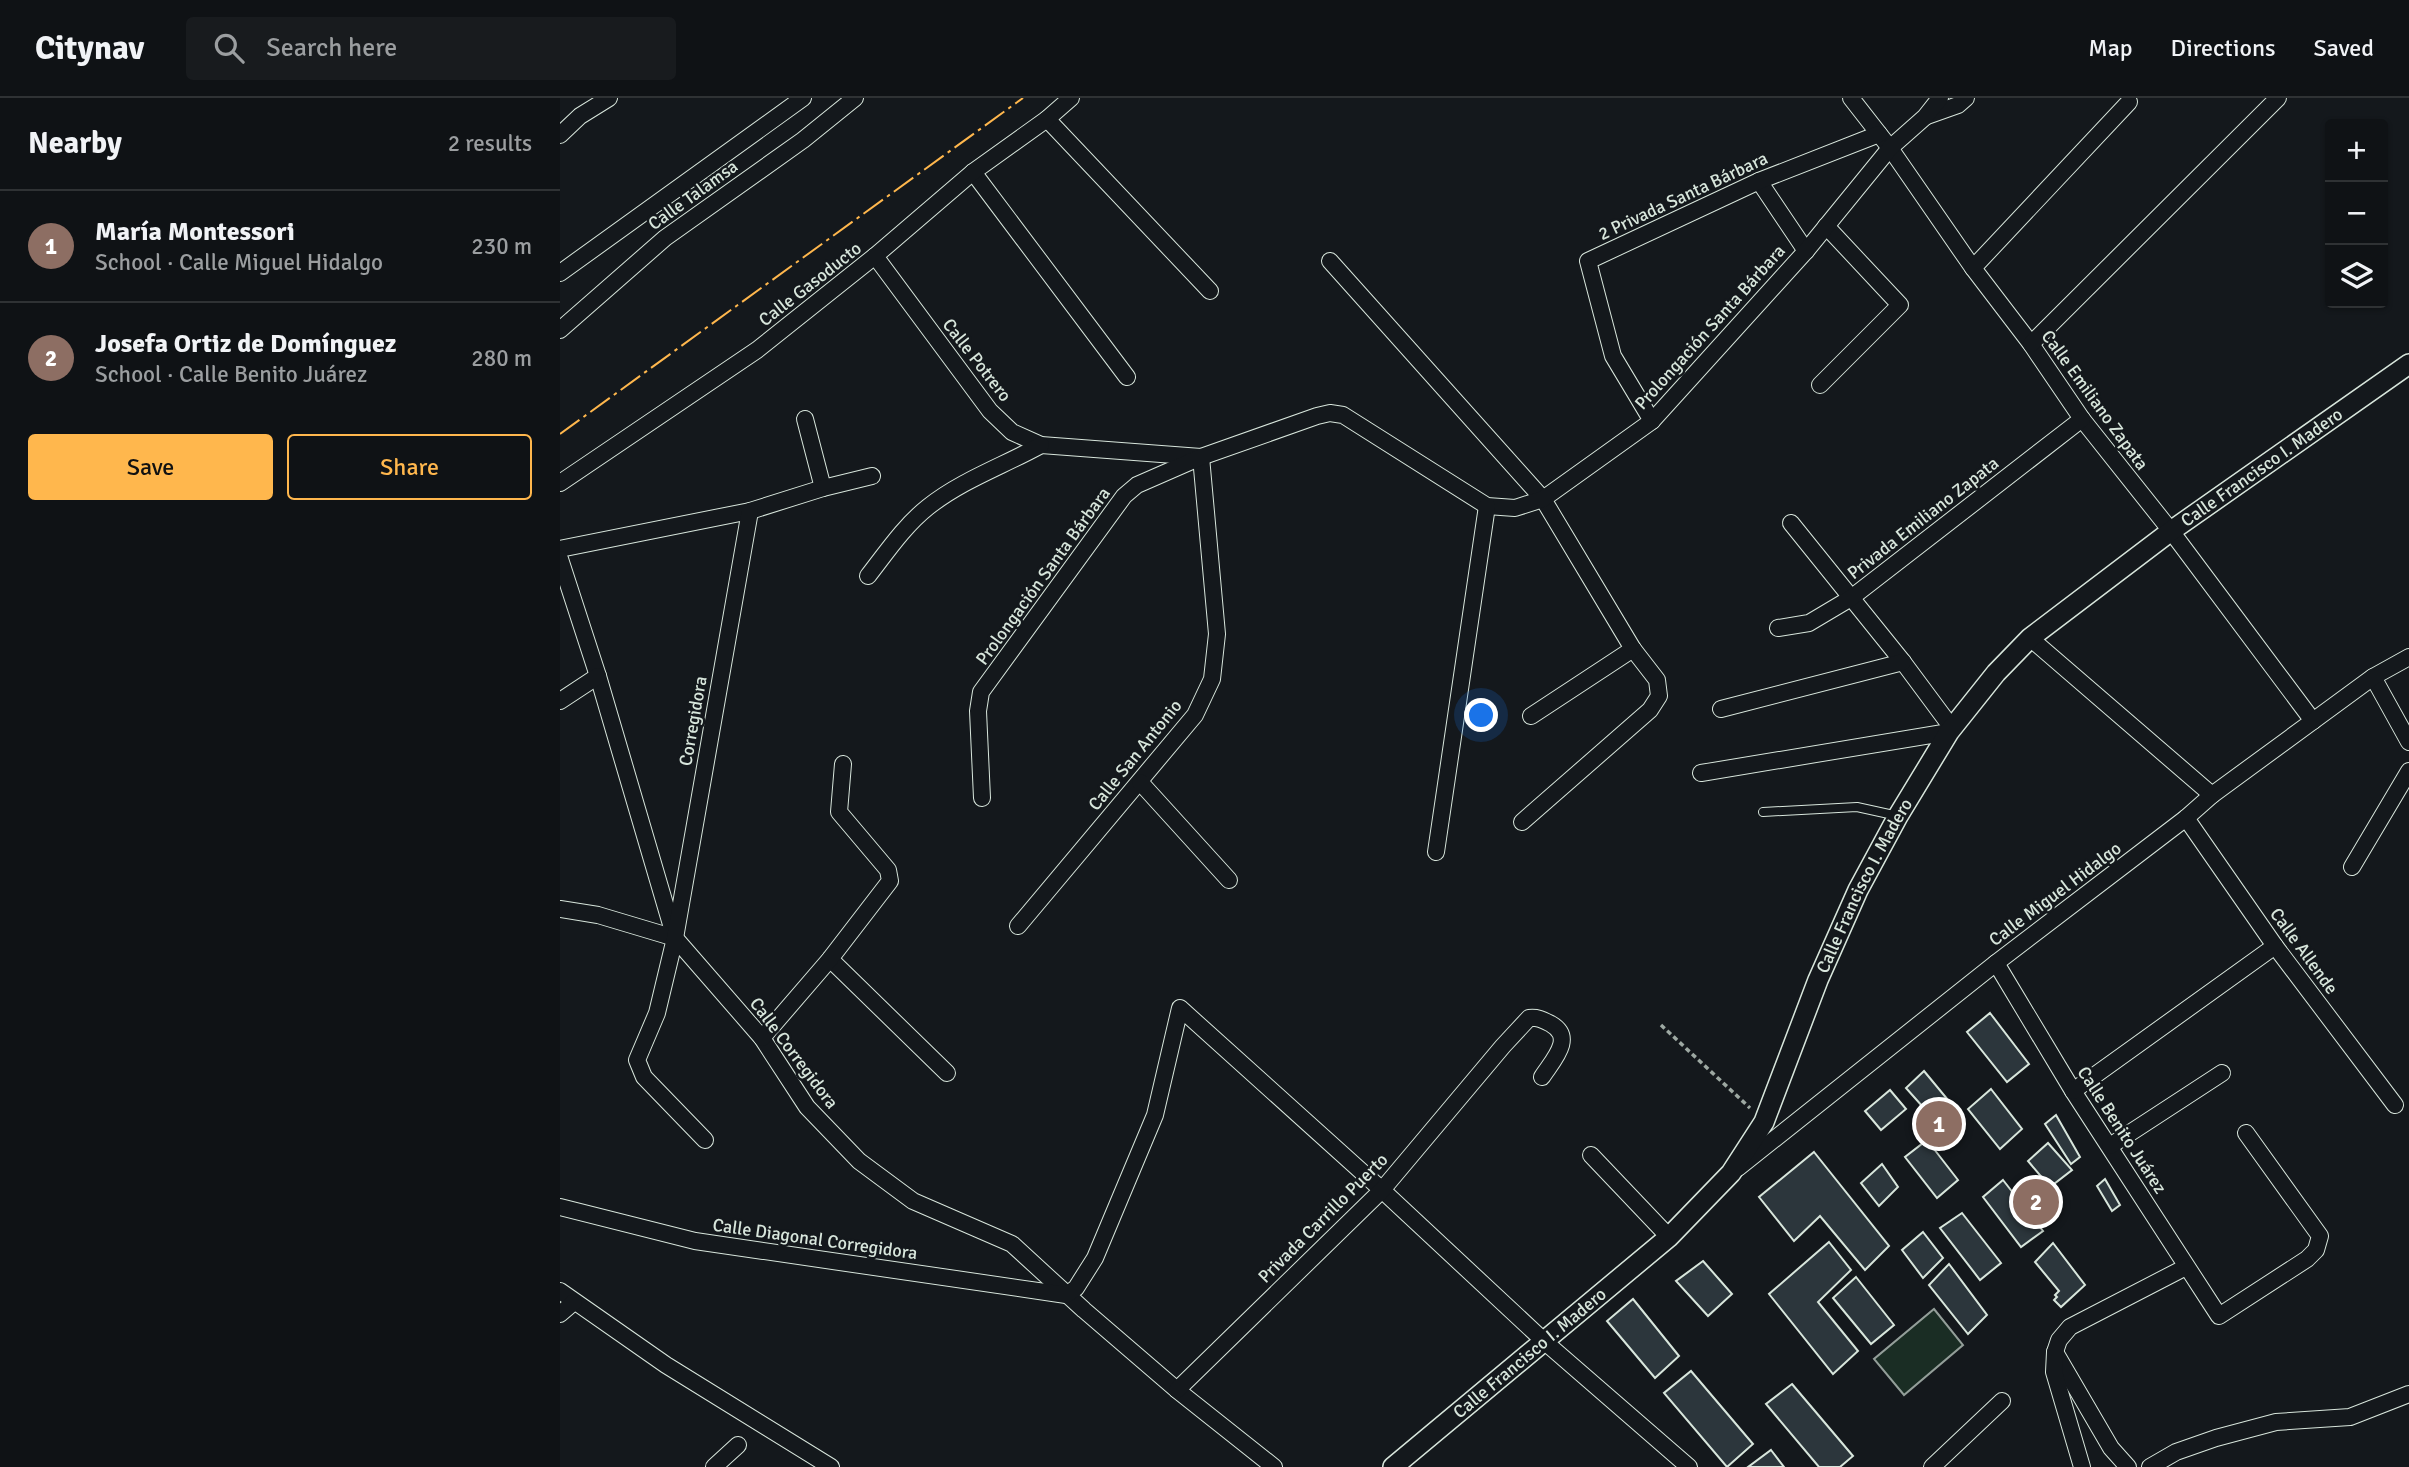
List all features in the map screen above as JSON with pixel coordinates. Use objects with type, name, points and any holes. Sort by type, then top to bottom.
[{"type":"street","points":[[560,135],[596,98]]},
{"type":"street","points":[[580,116],[609,98]]},
{"type":"street","points":[[560,273],[803,98]]},
{"type":"street","name":"Calle Talamsa","points":[[560,330],[665,238],[803,140],[855,98]]},
{"type":"street","name":"Calle Gasoducto","points":[[560,483],[757,350],[875,256],[974,172],[1047,119],[1071,98]]},
{"type":"street","name":"Calle Emiliano Zapata","points":[[1851,98],[1890,148],[2082,419],[2171,531],[2313,721]]},
{"type":"street","name":"Prolongación Santa Bárbara","points":[[982,798],[978,711],[981,692],[1124,496],[1137,485],[1201,457],[1330,413],[1343,415],[1487,506],[1515,508],[1544,499],[1652,421],[1806,251],[1890,148],[1925,117],[1940,98]]},
{"type":"street","name":"Prolongación Santa Bárbara","points":[[1925,117],[1958,105],[1966,98]]},
{"type":"street","points":[[2031,344],[2278,98]]},
{"type":"street","points":[[1973,268],[2129,102]]},
{"type":"street","points":[[1047,119],[1210,291]]},
{"type":"street","name":"2 Privada Santa Bárbara","points":[[1652,421],[1613,356],[1588,261],[1759,181],[1879,134]]},
{"type":"street","points":[[974,172],[1050,278],[1127,377]]},
{"type":"street","points":[[1759,181],[1806,251]]},
{"type":"street","points":[[1820,385],[1900,305],[1826,226]]},
{"type":"street","name":"Calle Potrero","points":[[875,256],[990,411],[1013,432],[1041,445],[1201,457]]},
{"type":"street","points":[[1330,261],[1544,499],[1633,649],[1657,680],[1659,696],[1650,710],[1522,822]]},
{"type":"street","name":"Calle Francisco I. Madero","points":[[1393,1467],[1669,1237],[1731,1173],[1764,1122],[1818,980],[1858,890],[1898,816],[1950,730],[1996,673],[2030,638],[2171,531],[2409,364]]},
{"type":"street","points":[[805,419],[823,488]]},
{"type":"street","name":"Privada Emiliano Zapata","points":[[1778,628],[1809,623],[1851,598],[2082,419]]},
{"type":"street","points":[[868,576],[926,508],[962,483],[1041,445]]},
{"type":"street","name":"Calle San Antonio","points":[[1018,926],[1195,715],[1212,679],[1217,634],[1201,457]]},
{"type":"street","points":[[560,549],[750,511],[872,476]]},
{"type":"street","points":[[1436,852],[1487,506]]},
{"type":"street","name":"Corregidora","points":[[705,1140],[645,1077],[637,1059],[657,1013],[675,938],[750,511]]},
{"type":"street","points":[[1701,773],[1950,730],[1903,662],[1791,523]]},
{"type":"street","name":"Calle Corregidora","points":[[560,559],[598,676],[675,938],[762,1038],[807,1107],[859,1161],[914,1200],[1012,1244],[1066,1295],[1177,1390],[1274,1467]]},
{"type":"street","points":[[2030,638],[2213,795]]},
{"type":"street","points":[[1531,716],[1633,649]]},
{"type":"street","name":"Calle Miguel Hidalgo","points":[[1731,1173],[2213,795],[2373,677],[2409,657]]},
{"type":"street","points":[[1721,709],[1903,662]]},
{"type":"street","points":[[560,701],[598,676]]},
{"type":"street","points":[[2373,677],[2409,741]]},
{"type":"street","points":[[762,1038],[830,959],[890,881],[888,870],[839,811],[843,764]]},
{"type":"street","points":[[2352,867],[2409,771]]},
{"type":"street","points":[[1140,782],[1229,880]]},
{"type":"street","name":"Calle Allende","points":[[2186,818],[2275,946],[2395,1105]]},
{"type":"street","points":[[560,909],[598,915],[675,938]]},
{"type":"street","points":[[2073,1091],[2275,946]]},
{"type":"street","points":[[830,959],[947,1073]]},
{"type":"street","name":"Calle Benito Juárez","points":[[1996,963],[2073,1091],[2219,1316],[2307,1259],[2316,1251],[2320,1236],[2246,1133]]},
{"type":"street","points":[[1066,1295],[1076,1288],[1095,1258],[1155,1115],[1180,1009],[1382,1190],[1545,1342],[1689,1467]]},
{"type":"street","name":"Privada Carrillo Puerto","points":[[1177,1390],[1382,1190],[1529,1018],[1538,1017],[1558,1028],[1563,1038],[1562,1045],[1542,1077]]},
{"type":"street","points":[[2110,1146],[2222,1073]]},
{"type":"street","points":[[1591,1155],[1669,1237]]},
{"type":"street","name":"Calle Diagonal Corregidora","points":[[560,1207],[695,1241],[1066,1295]]},
{"type":"street","points":[[2082,1467],[2054,1372],[2059,1340],[2070,1327],[2186,1267]]},
{"type":"street","points":[[560,1291],[666,1365],[831,1467]]},
{"type":"street","points":[[560,1314],[574,1302]]},
{"type":"street","points":[[2055,1352],[2111,1448],[2128,1467]]},
{"type":"street","points":[[2150,1467],[2176,1452],[2216,1438],[2276,1422],[2350,1417],[2409,1394]]},
{"type":"street","points":[[1932,1467],[2001,1401]]},
{"type":"street","points":[[714,1467],[738,1445]]},
{"type":"lane","points":[[1763,813],[1857,807],[1898,816]]},
{"type":"path","points":[[1661,1026],[1764,1122]]},
{"type":"green space","points":[[1934,1309],[1963,1345],[1904,1395],[1874,1359]]},
{"type":"building","points":[[1990,1013],[2029,1064],[2007,1082],[1967,1032]]},
{"type":"building","points":[[1924,1071],[1948,1100],[1931,1116],[1906,1088]]},
{"type":"building","points":[[1991,1089],[2022,1129],[2000,1149],[1968,1109]]},
{"type":"building","points":[[1890,1090],[1906,1109],[1881,1130],[1865,1111]]},
{"type":"building","points":[[2056,1115],[2080,1157],[2071,1164],[2045,1124]]},
{"type":"building","points":[[1927,1140],[1958,1180],[1937,1198],[1905,1157]]},
{"type":"building","points":[[2048,1143],[2072,1170],[2050,1187],[2028,1161]]},
{"type":"building","points":[[1814,1152],[1889,1246],[1865,1270],[1820,1216],[1794,1241],[1759,1197]]},
{"type":"building","points":[[1882,1164],[1898,1187],[1879,1206],[1861,1183]]},
{"type":"building","points":[[2105,1179],[2120,1205],[2112,1211],[2097,1186]]},
{"type":"building","points":[[2003,1180],[2043,1231],[2021,1247],[1983,1197]]},
{"type":"building","points":[[1962,1213],[2001,1263],[1980,1280],[1940,1228]]},
{"type":"building","points":[[1923,1232],[1943,1258],[1923,1278],[1902,1250]]},
{"type":"building","points":[[1829,1242],[1851,1270],[1818,1302],[1858,1351],[1833,1374],[1769,1294]]},
{"type":"building","points":[[2053,1243],[2085,1285],[2061,1307],[2054,1300],[2059,1291],[2035,1262]]},
{"type":"building","points":[[1703,1261],[1732,1294],[1708,1316],[1676,1281]]},
{"type":"building","points":[[1949,1264],[1987,1315],[1968,1334],[1929,1285]]},
{"type":"building","points":[[1856,1277],[1894,1325],[1871,1344],[1833,1298]]},
{"type":"building","points":[[1633,1299],[1679,1356],[1655,1378],[1607,1321]]},
{"type":"building","points":[[1691,1371],[1753,1444],[1727,1467],[1664,1393]]},
{"type":"building","points":[[1792,1384],[1853,1456],[1840,1467],[1819,1467],[1766,1404]]},
{"type":"building","points":[[1771,1450],[1784,1467],[1748,1467]]},
{"type":"power","points":[[560,434],[1023,98]]},
{"type":"place","name":"María Montessori","points":[[1939,1124]]},
{"type":"place","name":"Josefa Ortiz de Domínguez","points":[[2036,1202]]}]
